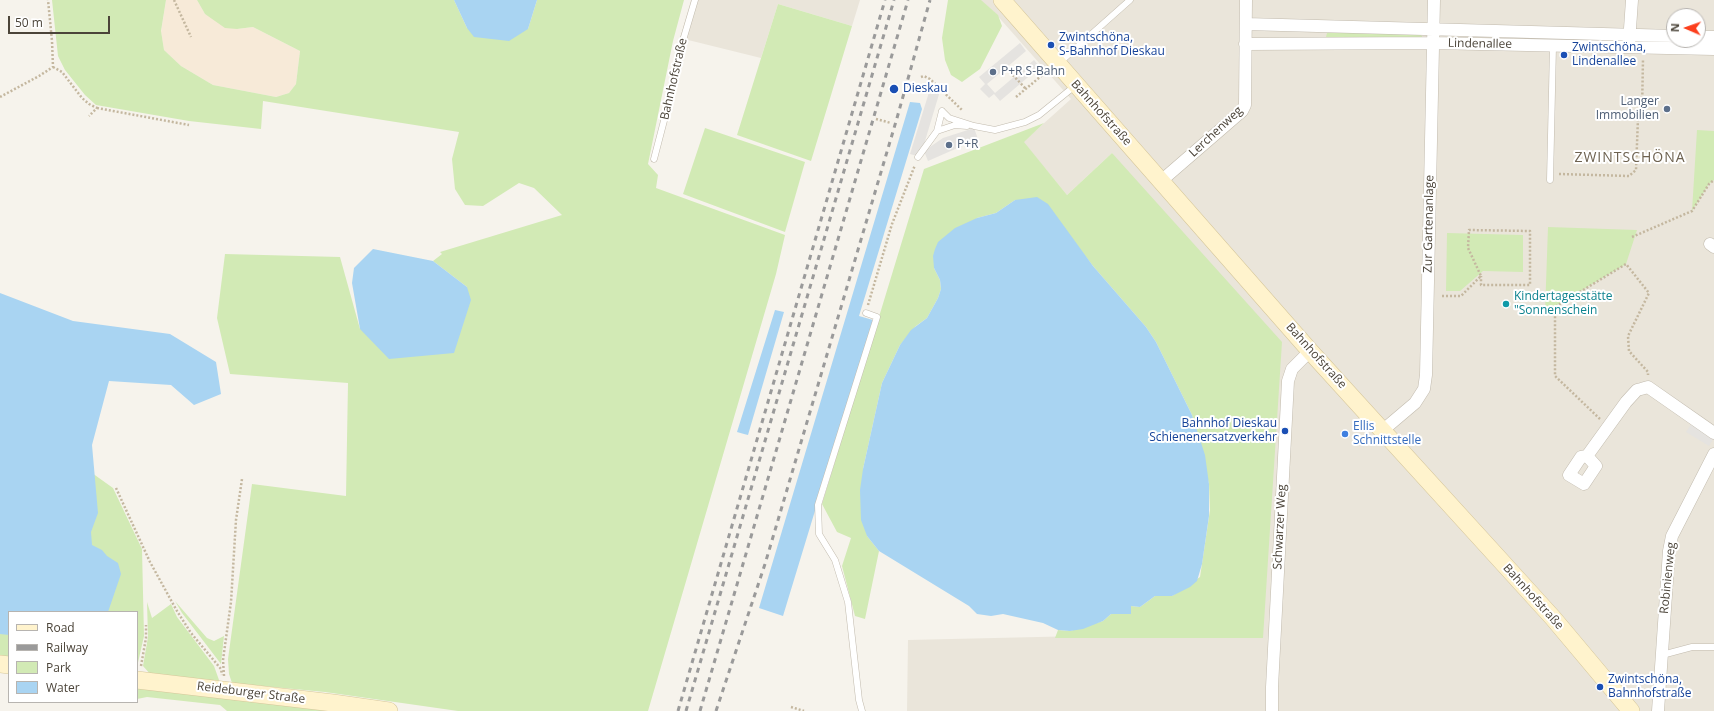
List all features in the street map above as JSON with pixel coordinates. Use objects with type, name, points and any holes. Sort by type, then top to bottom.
[{"type":"street","name":"Bahnhofstraße","points":[[1002,0],[1053,66],[1076,85],[1310,351],[1553,618],[1631,711]]},
{"type":"street","name":"Lerchenweg","points":[[1162,181],[1242,111],[1245,105],[1246,0]]},
{"type":"street","name":"Zur Gartenanlage","points":[[1382,431],[1415,403],[1424,389],[1426,375],[1434,0]]},
{"type":"street","points":[[1629,48],[1632,0]]},
{"type":"street","name":"Lindenallee","points":[[1246,24],[1666,36]]},
{"type":"street","name":"Lindenallee","points":[[1245,44],[1433,43],[1714,49]]},
{"type":"street","name":"Schwarzer Weg","points":[[1272,711],[1288,381],[1292,369],[1310,351]]},
{"type":"street","points":[[1587,456],[1609,428],[1626,402],[1637,390],[1644,388],[1714,433]]},
{"type":"street","name":"Robinienweg","points":[[1658,711],[1669,551],[1672,536],[1714,454]]},
{"type":"street","name":"Reideburger Straße","points":[[138,680],[389,711]]},
{"type":"lane","name":"Bahnhofstraße","points":[[654,159],[695,0]]},
{"type":"lane","points":[[1053,66],[1130,0]]},
{"type":"lane","points":[[1550,180],[1553,46]]},
{"type":"lane","points":[[918,157],[937,131],[942,111],[949,118],[974,126],[995,130],[1025,122],[1039,115],[1076,85]]},
{"type":"lane","points":[[937,131],[955,126],[974,126]]},
{"type":"lane","points":[[862,711],[859,700],[848,602],[835,560],[819,534],[818,505],[877,317],[866,314]]},
{"type":"lane","points":[[1662,655],[1692,647],[1714,647]]},
{"type":"path","points":[[48,0],[53,67]]},
{"type":"path","points":[[174,0],[191,37]]},
{"type":"path","points":[[1551,173],[1629,176],[1636,170],[1638,118],[1642,112],[1643,48]]},
{"type":"path","points":[[1016,96],[1053,66]]},
{"type":"path","points":[[0,97],[53,67]]},
{"type":"path","points":[[53,67],[62,72],[82,98],[97,108],[189,125]]},
{"type":"path","points":[[1010,72],[1026,89]]},
{"type":"path","points":[[921,77],[924,76],[930,79],[958,108],[969,115]]},
{"type":"path","points":[[89,116],[97,108]]},
{"type":"path","points":[[876,119],[891,123]]},
{"type":"path","points":[[866,314],[892,224],[918,157]]},
{"type":"path","points":[[1632,237],[1692,210],[1709,184],[1714,180]]},
{"type":"path","points":[[1469,230],[1530,231],[1530,285],[1481,285],[1481,276],[1468,248],[1469,230]]},
{"type":"path","points":[[1609,428],[1555,376],[1555,307],[1626,264],[1649,293],[1628,336],[1629,351],[1648,372],[1644,388]]},
{"type":"path","points":[[1442,296],[1461,296],[1481,276]]},
{"type":"path","points":[[225,690],[223,660],[231,602],[236,520],[242,479]]},
{"type":"path","points":[[116,488],[150,562],[177,611],[191,633],[220,668],[225,690]]},
{"type":"path","points":[[138,680],[146,638],[146,625]]},
{"type":"path","points":[[791,707],[804,711]]},
{"type":"shaded area","points":[[166,0],[197,0],[205,14],[237,29],[253,27],[300,51],[296,84],[289,93],[276,97],[213,85],[181,66],[164,50],[161,32]]},
{"type":"shaded area","points":[[691,0],[860,0],[852,26],[778,4],[761,58],[680,38]]},
{"type":"shaded area","name":"ZWINTSCHÖNA","points":[[980,0],[1714,0],[1714,711],[907,711],[908,640],[1081,636],[1261,638],[1112,153],[1067,195],[1023,142],[1071,99],[995,13]]},
{"type":"shaded area","name":"P+R S-Bahn","points":[[1020,43],[1026,51],[987,84],[995,93],[1034,60],[1040,67],[1000,101],[994,94],[989,98],[980,89],[985,84],[979,77]]},
{"type":"shaded area","points":[[930,89],[940,91],[922,151],[917,156],[910,154]]},
{"type":"shaded area","name":"P+R","points":[[974,128],[978,139],[928,161],[924,151],[943,138]]},
{"type":"shaded area","points":[[1692,423],[1714,438],[1709,446],[1686,432]]},
{"type":"green space","points":[[52,0],[166,0],[161,31],[164,50],[181,66],[213,85],[276,97],[289,93],[296,84],[300,51],[253,27],[237,29],[225,28],[205,14],[197,0],[454,0],[467,28],[528,29],[537,0],[684,0],[673,41],[648,164],[658,175],[656,188],[785,235],[776,274],[648,711],[458,711],[325,692],[232,683],[229,674],[228,659],[252,484],[346,496],[348,383],[230,374],[217,318],[225,254],[340,257],[360,329],[467,287],[433,261],[442,254],[440,252],[562,215],[534,188],[519,183],[483,206],[465,205],[455,189],[452,159],[459,132],[263,101],[261,129],[189,121],[96,105],[85,95],[65,70],[58,56]]},
{"type":"green space","points":[[948,0],[981,0],[998,15],[1002,26],[980,69],[962,82],[951,75],[945,60],[942,38]]},
{"type":"green space","points":[[778,4],[852,26],[811,161],[737,135]]},
{"type":"green space","points":[[1327,33],[1419,34],[1422,36],[1422,39],[1329,39],[1326,37]]},
{"type":"green space","points":[[1044,123],[1024,142],[1067,195],[1112,153],[1282,342],[1263,638],[1055,638],[1058,630],[1070,631],[1103,621],[1111,614],[1131,614],[1131,606],[1140,607],[1155,596],[1172,596],[1200,577],[1210,510],[1209,484],[1192,415],[1156,342],[1146,327],[1093,266],[1071,238],[1015,200],[996,213],[977,218],[934,268],[940,280],[941,289],[938,298],[927,318],[916,326],[900,345],[882,383],[863,469],[867,536],[879,551],[865,619],[855,616],[842,566],[851,538],[837,532],[822,504],[924,169]]},
{"type":"green space","points":[[705,128],[805,162],[785,232],[683,194]]},
{"type":"green space","points":[[1697,130],[1714,131],[1714,180],[1709,184],[1692,211]]},
{"type":"green space","points":[[1548,227],[1637,230],[1626,264],[1545,312]]},
{"type":"green space","points":[[1447,233],[1523,235],[1523,272],[1483,271],[1460,291],[1446,291]]},
{"type":"green space","points":[[92,473],[113,488],[142,549],[144,636],[138,663],[138,611],[106,611],[88,545]]},
{"type":"green space","points":[[175,601],[207,638],[214,641],[224,636],[221,664],[182,613]]},
{"type":"green space","points":[[147,602],[152,618],[171,604],[177,617],[214,666],[219,680],[217,683],[151,675],[143,666],[148,637]]},
{"type":"green space","points":[[0,632],[8,634],[8,658],[0,656]]},
{"type":"green space","points":[[138,688],[342,711],[227,711],[220,705],[147,697],[138,699]]},
{"type":"water","points":[[454,0],[537,0],[528,29],[509,41],[474,37],[467,28]]},
{"type":"water","points":[[910,102],[920,103],[922,109],[859,316],[873,320],[783,616],[759,608]]},
{"type":"water","points":[[1037,197],[1048,204],[1093,266],[1146,327],[1156,342],[1192,415],[1205,455],[1209,484],[1209,516],[1202,564],[1197,581],[1190,587],[1172,596],[1155,596],[1140,607],[1131,606],[1131,614],[1111,614],[1103,621],[1083,629],[1070,631],[1058,630],[1043,623],[1003,614],[991,616],[977,614],[969,606],[879,551],[867,536],[861,520],[860,490],[863,469],[882,383],[900,345],[911,330],[927,318],[938,298],[941,289],[940,280],[934,268],[933,256],[938,242],[955,228],[977,218],[996,213],[1015,200]]},
{"type":"water","points":[[373,249],[433,261],[467,287],[471,300],[454,353],[389,359],[360,329],[352,283],[354,268]]},
{"type":"water","points":[[0,293],[73,321],[170,334],[216,362],[221,394],[194,405],[171,385],[109,381],[92,445],[98,513],[91,532],[92,545],[102,550],[107,556],[118,563],[121,574],[108,611],[8,611],[8,635],[0,634]]},
{"type":"water","points":[[775,310],[784,312],[748,435],[737,432]]},
{"type":"railway","points":[[678,711],[885,0]]},
{"type":"railway","points":[[686,711],[894,0]]},
{"type":"railway","points":[[700,711],[908,0]]},
{"type":"railway","points":[[716,711],[765,564],[897,118],[930,0]]},
{"type":"place","name":"Zwintschöna, S-Bahnhof Dieskau","points":[[1051,45]]},
{"type":"place","name":"Zwintschöna, Lindenallee","points":[[1564,55]]},
{"type":"place","name":"P+R S-Bahn","points":[[993,72]]},
{"type":"place","name":"Dieskau","points":[[894,89]]},
{"type":"place","name":"Langer Immobilien","points":[[1667,109]]},
{"type":"place","name":"P+R","points":[[949,145]]},
{"type":"place","name":"Kindertagesstätte \"Sonnenschein","points":[[1506,304]]},
{"type":"place","name":"Bahnhof Dieskau Schienenersatzverkehr","points":[[1285,431]]},
{"type":"place","name":"Ellis Schnittstelle","points":[[1345,434]]},
{"type":"place","name":"Zwintschöna, Bahnhofstraße","points":[[1600,687]]},
{"type":"district","name":"ZWINTSCHÖNA","points":[[1630,158]]}]
